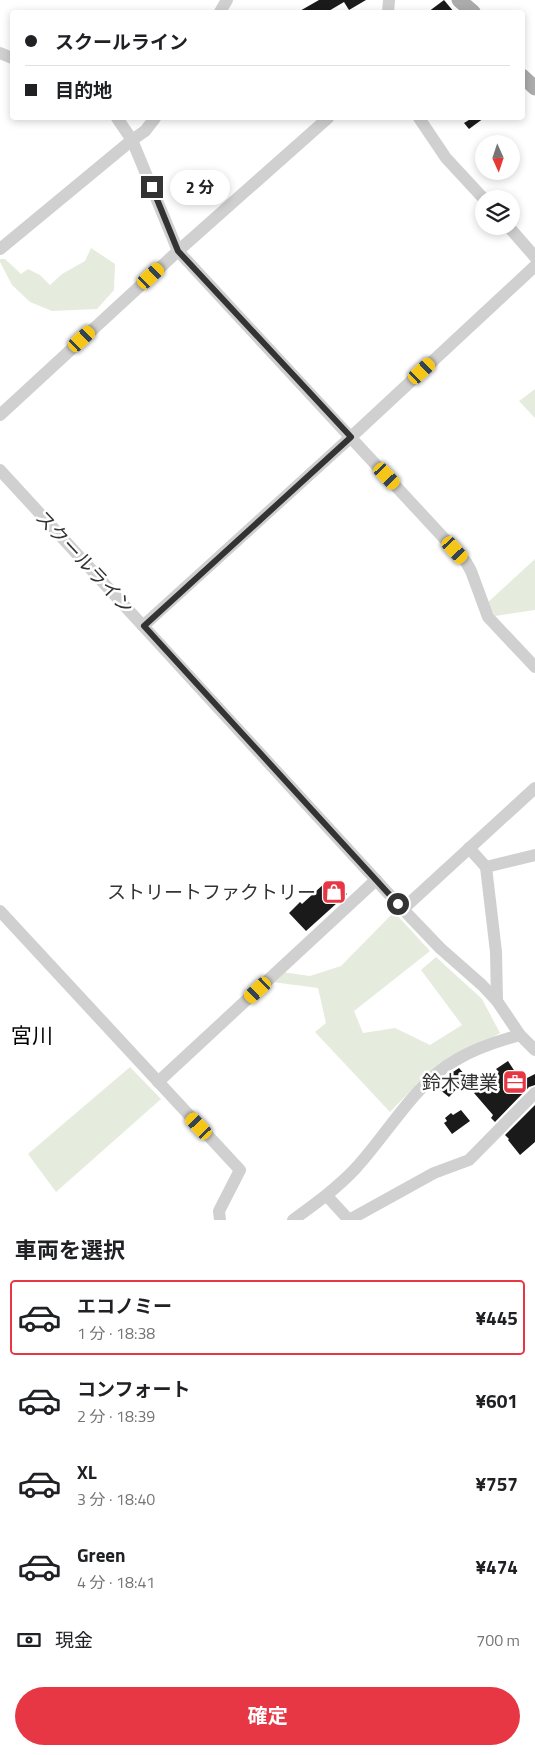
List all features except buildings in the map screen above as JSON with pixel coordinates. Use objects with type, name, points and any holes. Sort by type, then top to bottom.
[{"type":"main road","points":[[459,0],[471,10]]},
{"type":"main road","points":[[525,79],[535,88]]},
{"type":"street","points":[[118,120],[132,140],[178,251],[466,562],[488,616],[535,667]]},
{"type":"street","points":[[0,249],[145,131],[153,120]]},
{"type":"street","points":[[0,415],[178,251],[326,120]]},
{"type":"street","points":[[420,120],[446,158],[476,190]]},
{"type":"street","points":[[516,235],[535,257]]},
{"type":"street","points":[[144,626],[535,266]]},
{"type":"street","name":"スクールライン","points":[[0,470],[403,909],[440,948],[482,985],[497,1001],[520,1035],[535,1050]]},
{"type":"street","points":[[403,909],[535,788]]},
{"type":"street","points":[[469,848],[486,867],[496,952],[497,1001]]},
{"type":"street","points":[[486,867],[535,855]]},
{"type":"street","points":[[158,1082],[376,880]]},
{"type":"street","points":[[0,911],[240,1170],[219,1211],[220,1220]]},
{"type":"street","points":[[293,1220],[327,1196],[355,1169],[385,1134],[411,1099],[434,1076],[455,1060],[494,1043],[520,1035]]},
{"type":"street","points":[[327,1196],[349,1220],[434,1173],[469,1160],[535,1093]]},
{"type":"shaded area","points":[[91,248],[115,264],[114,290],[97,309],[52,311],[30,302],[12,285],[0,262],[0,259],[5,259],[21,274],[28,269],[40,275],[50,285],[62,274],[85,261]]},
{"type":"shaded area","points":[[535,389],[535,418],[519,401]]},
{"type":"shaded area","points":[[535,559],[535,610],[495,616],[487,603]]},
{"type":"shaded area","points":[[394,912],[430,951],[354,1011],[363,1033],[395,1028],[430,1045],[462,1025],[421,970],[436,957],[482,999],[500,1033],[429,1072],[390,1112],[315,1032],[326,1023],[318,988],[272,982],[282,972],[310,976],[341,966]]},
{"type":"shaded area","points":[[130,1067],[161,1099],[56,1192],[28,1154]]},
{"type":"place","name":"ストリートファクトリー","points":[[334,892]]},
{"type":"place","name":"鈴木建業","points":[[515,1082]]},
{"type":"district","name":"宮川","points":[[32,1036]]},
{"type":"route","points":[[152,187],[178,251],[351,437],[144,626],[398,904]]}]
